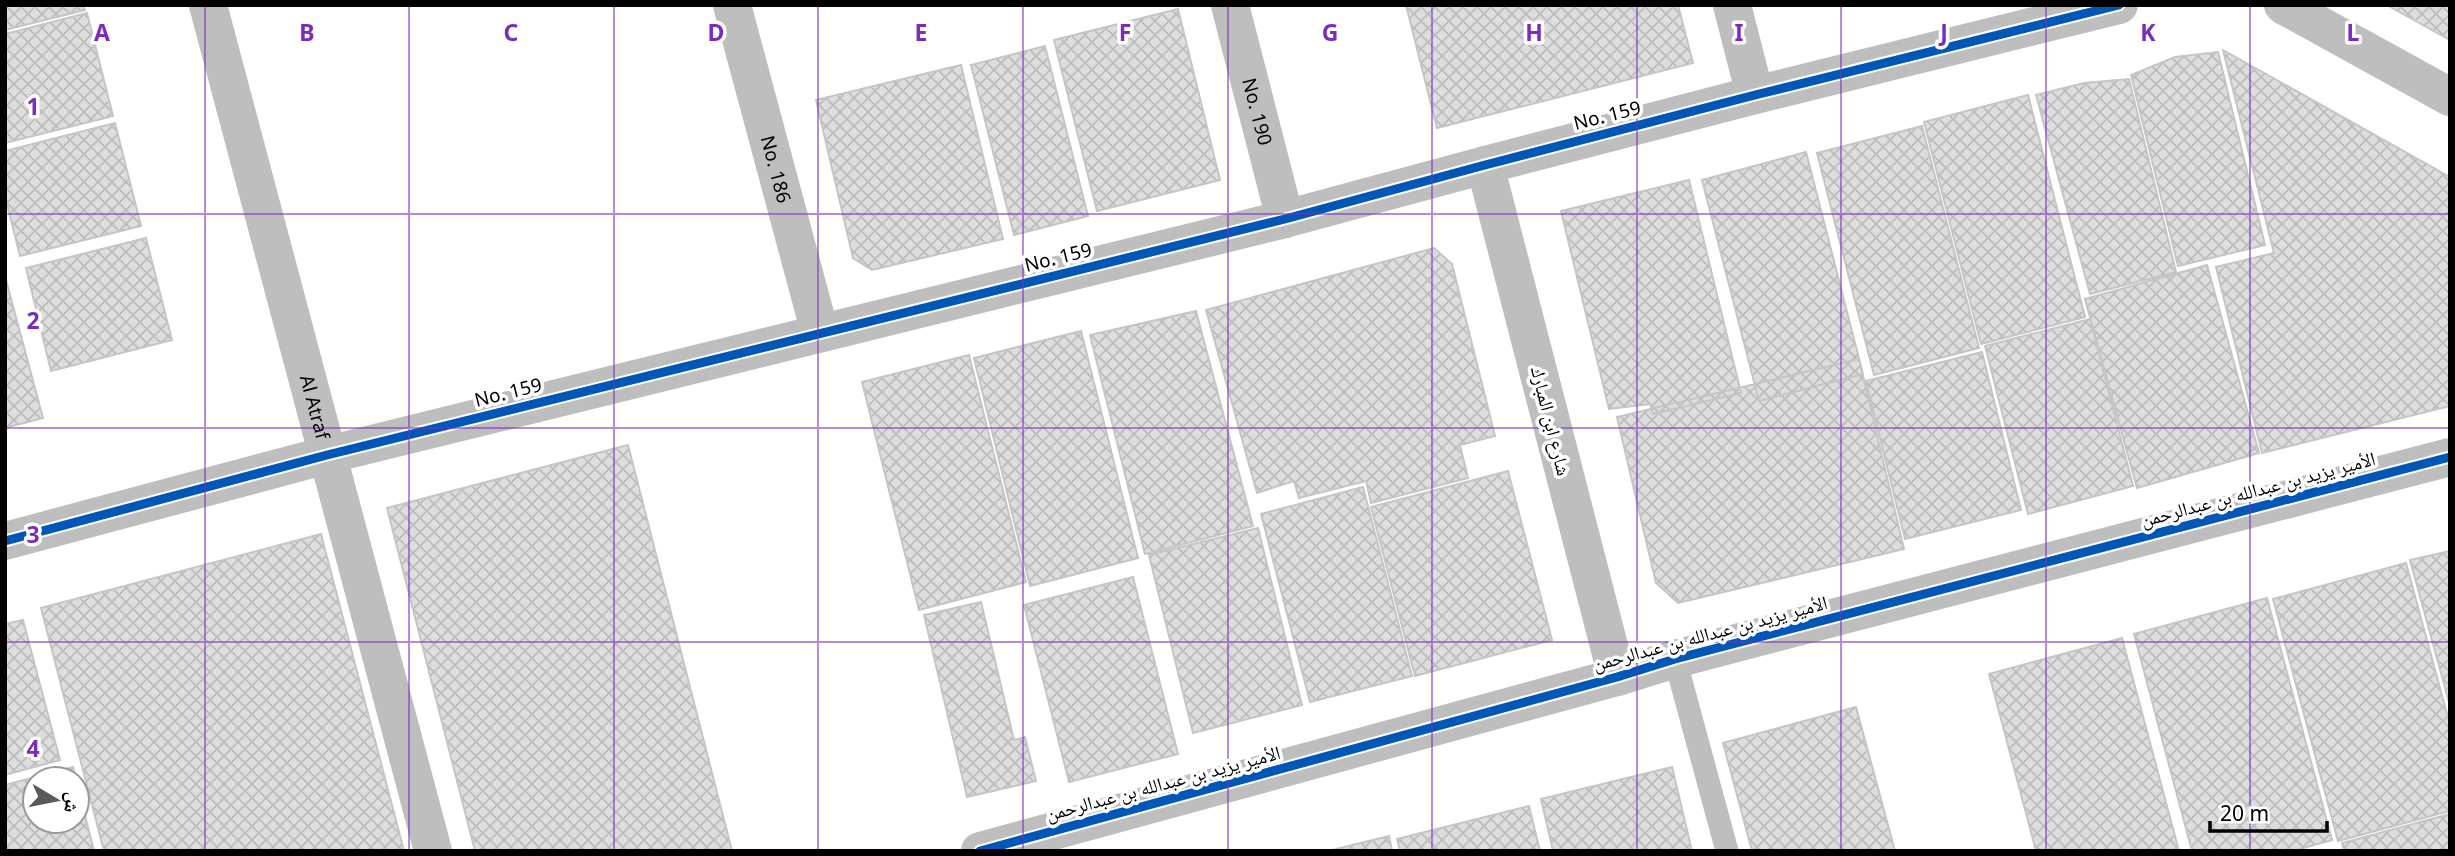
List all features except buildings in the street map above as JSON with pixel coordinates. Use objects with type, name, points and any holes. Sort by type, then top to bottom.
[{"type":"street","name":"Al Atraf","points":[[208,5],[433,851]]},
{"type":"street","name":"No. 186","points":[[732,5],[820,333]]},
{"type":"street","name":"No. 190","points":[[1230,5],[1285,219]]},
{"type":"street","points":[[1732,5],[1755,95]]},
{"type":"street","name":"No. 159","points":[[5,541],[327,455],[1285,219],[1755,95],[2119,5]]},
{"type":"street","points":[[2283,5],[2450,97]]},
{"type":"street","name":"شارع ابن المبارك","points":[[1485,165],[1617,677]]},
{"type":"street","name":"الأمير يزيد بن عبدالله بن عبدالرحمن","points":[[981,851],[1675,659],[2450,457]]},
{"type":"lane","points":[[1675,659],[1727,851]]},
{"type":"cycle path","points":[[5,541],[327,455],[1285,219],[1755,95],[2119,5]]},
{"type":"cycle path","points":[[980,851],[1675,659],[2450,457]]}]
